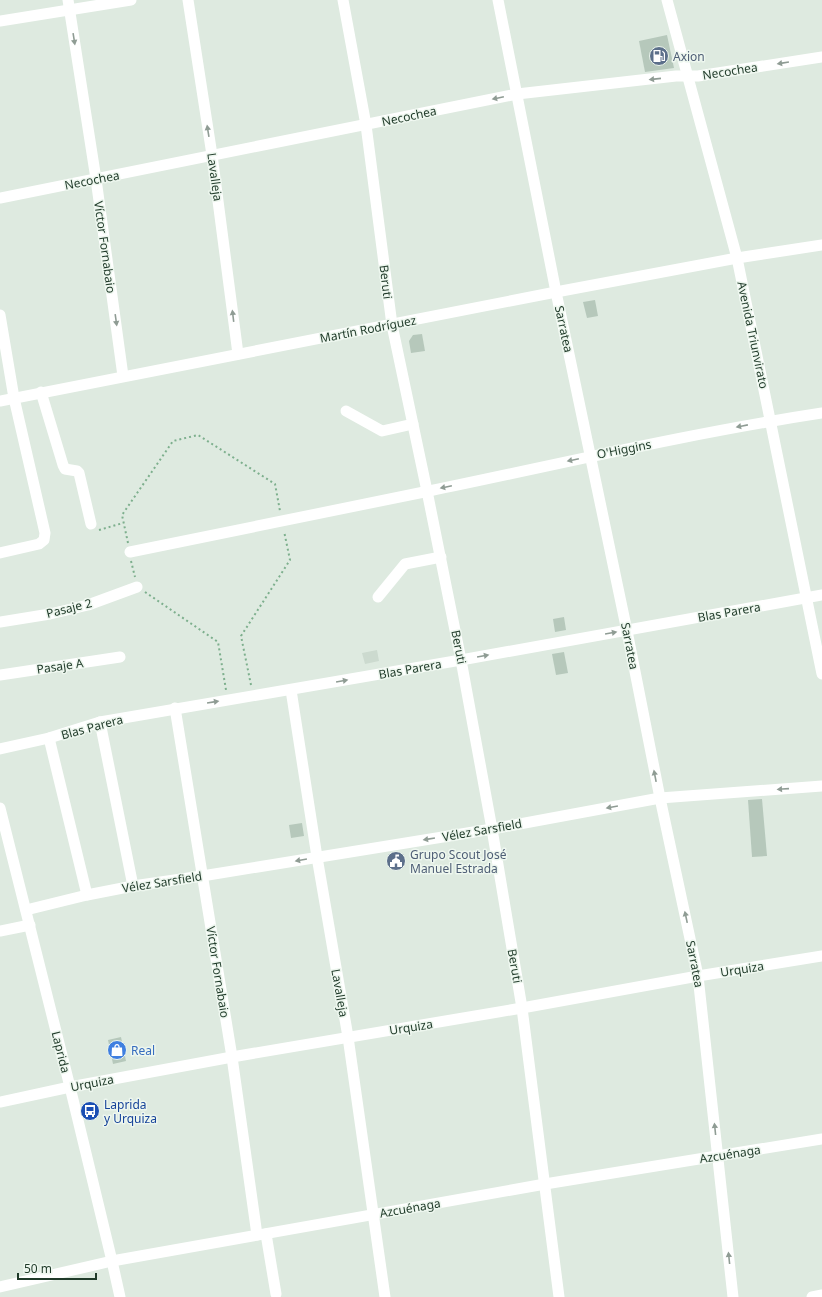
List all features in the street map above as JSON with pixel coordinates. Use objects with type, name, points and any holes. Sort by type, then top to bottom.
[{"type":"street","points":[[0,21],[69,5],[131,0]]},
{"type":"street","name":"Lavalleja","points":[[188,0],[212,155],[238,354]]},
{"type":"street","name":"Beruti","points":[[343,0],[366,125],[392,325],[461,660],[492,829],[522,1008],[559,1297]]},
{"type":"street","name":"Sarratea","points":[[498,0],[556,292],[698,976],[733,1297]]},
{"type":"street","name":"Avenida Triunvirato","points":[[667,0],[737,258],[822,674]]},
{"type":"street","name":"Víctor Fornabaio","points":[[69,5],[96,179],[123,376]]},
{"type":"street","name":"Necochea","points":[[0,198],[517,94],[698,76],[822,57]]},
{"type":"street","name":"Martín Rodríguez","points":[[0,401],[556,292],[737,258],[822,244]]},
{"type":"street","points":[[0,315],[14,398],[45,533],[44,540],[39,544],[0,553]]},
{"type":"street","points":[[41,392],[65,469],[77,471],[79,473],[92,527]]},
{"type":"street","points":[[346,411],[382,431],[413,424]]},
{"type":"street","name":"O'Higgins","points":[[130,552],[591,456],[770,421],[822,413]]},
{"type":"street","points":[[378,597],[405,564],[440,557]]},
{"type":"street","name":"Pasaje 2","points":[[0,622],[50,614],[88,605],[137,587]]},
{"type":"street","name":"Blas Parera","points":[[0,748],[49,738],[100,722],[175,708],[291,690],[822,595]]},
{"type":"street","name":"Pasaje A","points":[[0,675],[120,657]]},
{"type":"street","name":"Lavalleja","points":[[291,690],[317,857],[348,1037],[385,1297]]},
{"type":"street","name":"Víctor Fornabaio","points":[[175,708],[262,1235],[276,1294]]},
{"type":"street","points":[[100,722],[133,886]]},
{"type":"street","points":[[49,738],[87,895]]},
{"type":"street","name":"Vélez Sarsfield","points":[[26,910],[87,895],[133,886],[492,829],[660,798],[822,786]]},
{"type":"street","name":"Laprida","points":[[0,808],[30,924],[120,1297]]},
{"type":"street","points":[[0,931],[30,924]]},
{"type":"street","name":"Urquiza","points":[[0,1102],[70,1087],[232,1057],[522,1008],[698,976],[822,956]]},
{"type":"street","name":"Azcuénaga","points":[[0,1287],[112,1261],[545,1184],[822,1139]]},
{"type":"street","points":[[812,1297],[822,1295]]},
{"type":"path","points":[[232,689],[226,690],[218,642],[137,587],[123,523],[122,515],[173,441],[198,435],[275,484],[290,560],[241,636],[251,685],[245,686]]},
{"type":"path","points":[[92,527],[123,523]]},
{"type":"shaded area","points":[[377,650],[379,661],[365,664],[362,653]]},
{"type":"building","points":[[667,35],[674,68],[645,72],[639,41]]},
{"type":"building","points":[[595,300],[598,316],[587,318],[583,302]]},
{"type":"building","points":[[422,334],[425,351],[411,353],[409,341],[413,335]]},
{"type":"building","points":[[564,617],[566,630],[555,632],[553,619]]},
{"type":"building","points":[[564,652],[568,673],[556,675],[552,654]]},
{"type":"building","points":[[762,799],[767,856],[752,857],[748,800]]},
{"type":"building","points":[[302,823],[304,836],[291,838],[289,825]]},
{"type":"building","name":"Real","points":[[121,1037],[126,1061],[113,1064],[108,1040]]},
{"type":"place","name":"Axion","points":[[659,56]]},
{"type":"place","name":"Grupo Scout José Manuel Estrada","points":[[396,861]]},
{"type":"place","name":"Real","points":[[117,1050]]},
{"type":"place","name":"Laprida y Urquiza","points":[[90,1111]]}]
